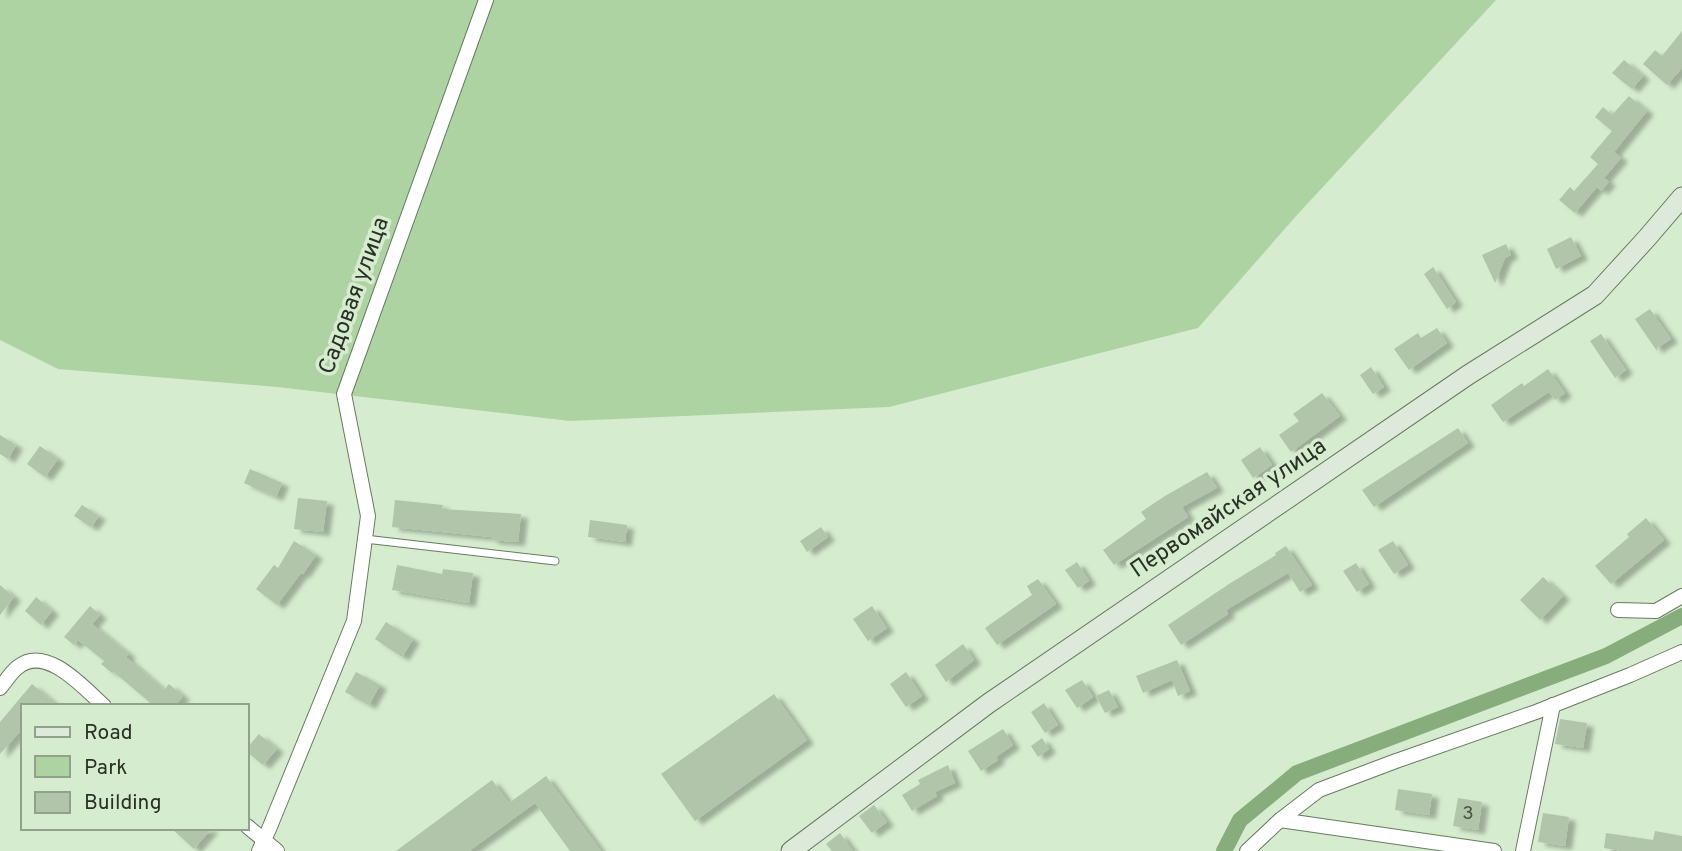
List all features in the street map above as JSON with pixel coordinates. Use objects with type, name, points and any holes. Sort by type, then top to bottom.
[{"type":"main road","name":"Первомайская улица","points":[[791,851],[1000,695],[1468,375],[1595,295],[1682,197]]},
{"type":"street","name":"Садовая улица","points":[[261,846],[354,621],[368,516],[344,394],[486,0]]},
{"type":"street","points":[[1618,610],[1656,611],[1682,596]]},
{"type":"street","points":[[1247,851],[1279,820],[1320,790],[1553,705],[1682,652]]},
{"type":"street","points":[[0,688],[19,666],[35,659],[55,664],[102,704]]},
{"type":"street","points":[[1523,851],[1553,705]]},
{"type":"street","points":[[1279,820],[1494,851]]},
{"type":"street","points":[[248,827],[261,846],[276,851]]},
{"type":"lane","points":[[365,539],[555,561]]},
{"type":"green space","points":[[0,0],[1496,0],[1297,215],[1198,328],[889,407],[570,421],[277,387],[58,369],[0,340]]},
{"type":"building","points":[[1682,31],[1682,68],[1667,85],[1643,64],[1655,50],[1662,56]]},
{"type":"building","points":[[1624,60],[1643,76],[1632,89],[1612,73]]},
{"type":"building","points":[[1629,96],[1647,111],[1614,152],[1621,158],[1604,178],[1609,182],[1601,191],[1597,187],[1575,213],[1559,200],[1570,187],[1574,191],[1598,164],[1590,157],[1612,131],[1595,117],[1603,107],[1612,115]]},
{"type":"building","points":[[1571,237],[1581,256],[1556,269],[1547,249]]},
{"type":"building","points":[[1506,244],[1511,255],[1505,258],[1495,283],[1482,255]]},
{"type":"building","points":[[1433,267],[1456,302],[1447,309],[1424,274]]},
{"type":"building","points":[[1650,309],[1671,339],[1657,348],[1657,351],[1635,319]]},
{"type":"building","points":[[1437,328],[1447,343],[1409,370],[1394,349],[1418,333],[1421,338]]},
{"type":"building","points":[[1601,334],[1626,370],[1615,378],[1590,341]]},
{"type":"building","points":[[1371,367],[1384,387],[1373,394],[1360,375]]},
{"type":"building","points":[[1548,369],[1565,393],[1555,400],[1549,392],[1503,422],[1491,405]]},
{"type":"building","points":[[1322,393],[1340,416],[1291,452],[1279,435],[1299,421],[1293,414]]},
{"type":"building","points":[[1458,428],[1468,443],[1374,507],[1362,490]]},
{"type":"building","points":[[0,435],[16,445],[8,459],[0,454]]},
{"type":"building","points":[[40,446],[58,459],[45,477],[27,464]]},
{"type":"building","points":[[1260,447],[1272,465],[1253,478],[1241,460]]},
{"type":"building","points":[[250,469],[282,483],[276,497],[244,483]]},
{"type":"building","points":[[1207,472],[1217,488],[1182,507],[1188,517],[1114,565],[1103,550],[1146,519],[1141,512]]},
{"type":"building","points":[[298,498],[327,501],[323,532],[294,529]]},
{"type":"building","points":[[395,500],[443,505],[442,509],[521,514],[518,542],[392,527]]},
{"type":"building","points":[[82,505],[99,516],[91,527],[74,516]]},
{"type":"building","points":[[1646,518],[1664,540],[1611,584],[1595,566],[1629,537],[1627,534]]},
{"type":"building","points":[[590,520],[627,525],[625,542],[588,537]]},
{"type":"building","points":[[821,527],[828,537],[807,552],[800,541]]},
{"type":"building","points":[[294,541],[316,555],[277,605],[256,589],[274,565],[278,568]]},
{"type":"building","points":[[1393,541],[1408,565],[1394,574],[1378,550]]},
{"type":"building","points":[[1286,546],[1312,585],[1300,592],[1288,573],[1226,610],[1228,614],[1181,645],[1168,625]]},
{"type":"building","points":[[1077,562],[1089,581],[1078,588],[1065,570]]},
{"type":"building","points":[[1356,563],[1369,584],[1357,592],[1343,571]]},
{"type":"building","points":[[397,565],[442,574],[443,569],[473,573],[469,603],[392,590]]},
{"type":"building","points":[[1543,577],[1563,596],[1540,620],[1520,600]]},
{"type":"building","points":[[1038,579],[1056,604],[997,645],[985,628],[1032,595],[1027,586]]},
{"type":"building","points":[[0,585],[14,597],[0,615]]},
{"type":"building","points":[[36,597],[52,611],[41,625],[25,611]]},
{"type":"building","points":[[90,606],[100,615],[92,624],[129,654],[126,657],[164,690],[169,684],[183,696],[177,704],[152,704],[101,664],[104,661],[78,640],[74,645],[64,637]]},
{"type":"building","points":[[872,606],[887,628],[868,641],[853,619]]},
{"type":"building","points":[[386,622],[413,639],[402,657],[375,639]]},
{"type":"building","points":[[963,644],[974,660],[946,682],[935,665]]},
{"type":"building","points":[[1177,660],[1190,691],[1178,696],[1172,680],[1143,693],[1136,676]]},
{"type":"building","points":[[356,672],[380,685],[369,705],[345,692]]},
{"type":"building","points":[[906,672],[922,696],[906,707],[890,684]]},
{"type":"building","points":[[1082,680],[1093,697],[1077,708],[1065,690]]},
{"type":"building","points":[[32,684],[56,704],[21,704],[21,730],[0,754],[0,722]]},
{"type":"building","points":[[1109,690],[1118,707],[1105,713],[1096,696]]},
{"type":"building","points":[[774,694],[807,740],[695,821],[661,774]]},
{"type":"building","points":[[1044,703],[1058,725],[1045,733],[1031,712]]},
{"type":"building","points":[[1560,719],[1587,723],[1583,748],[1555,744]]},
{"type":"building","points":[[1003,729],[1013,745],[996,757],[998,760],[981,771],[968,751]]},
{"type":"building","points":[[259,734],[277,749],[263,765],[248,753],[248,747]]},
{"type":"building","points":[[1042,738],[1049,749],[1038,757],[1031,746]]},
{"type":"building","points":[[948,765],[955,783],[935,792],[937,796],[912,811],[902,795],[920,784],[918,780]]},
{"type":"building","points":[[546,776],[601,851],[570,851],[535,803],[469,851],[396,851],[492,780],[509,803]]},
{"type":"building","points":[[1398,789],[1432,794],[1429,815],[1395,810]]},
{"type":"building","points":[[1458,798],[1482,802],[1478,830],[1453,826]]},
{"type":"building","points":[[874,805],[887,822],[872,833],[859,816]]},
{"type":"building","points":[[1543,813],[1569,817],[1565,846],[1538,842]]},
{"type":"building","points":[[173,830],[210,830],[194,849]]},
{"type":"building","points":[[1655,831],[1682,836],[1682,851],[1623,851],[1604,848],[1606,833],[1653,840]]},
{"type":"building","points":[[840,833],[853,851],[832,851],[826,844]]},
{"type":"waterway","points":[[1224,851],[1240,820],[1297,773],[1606,656],[1682,616]]}]
